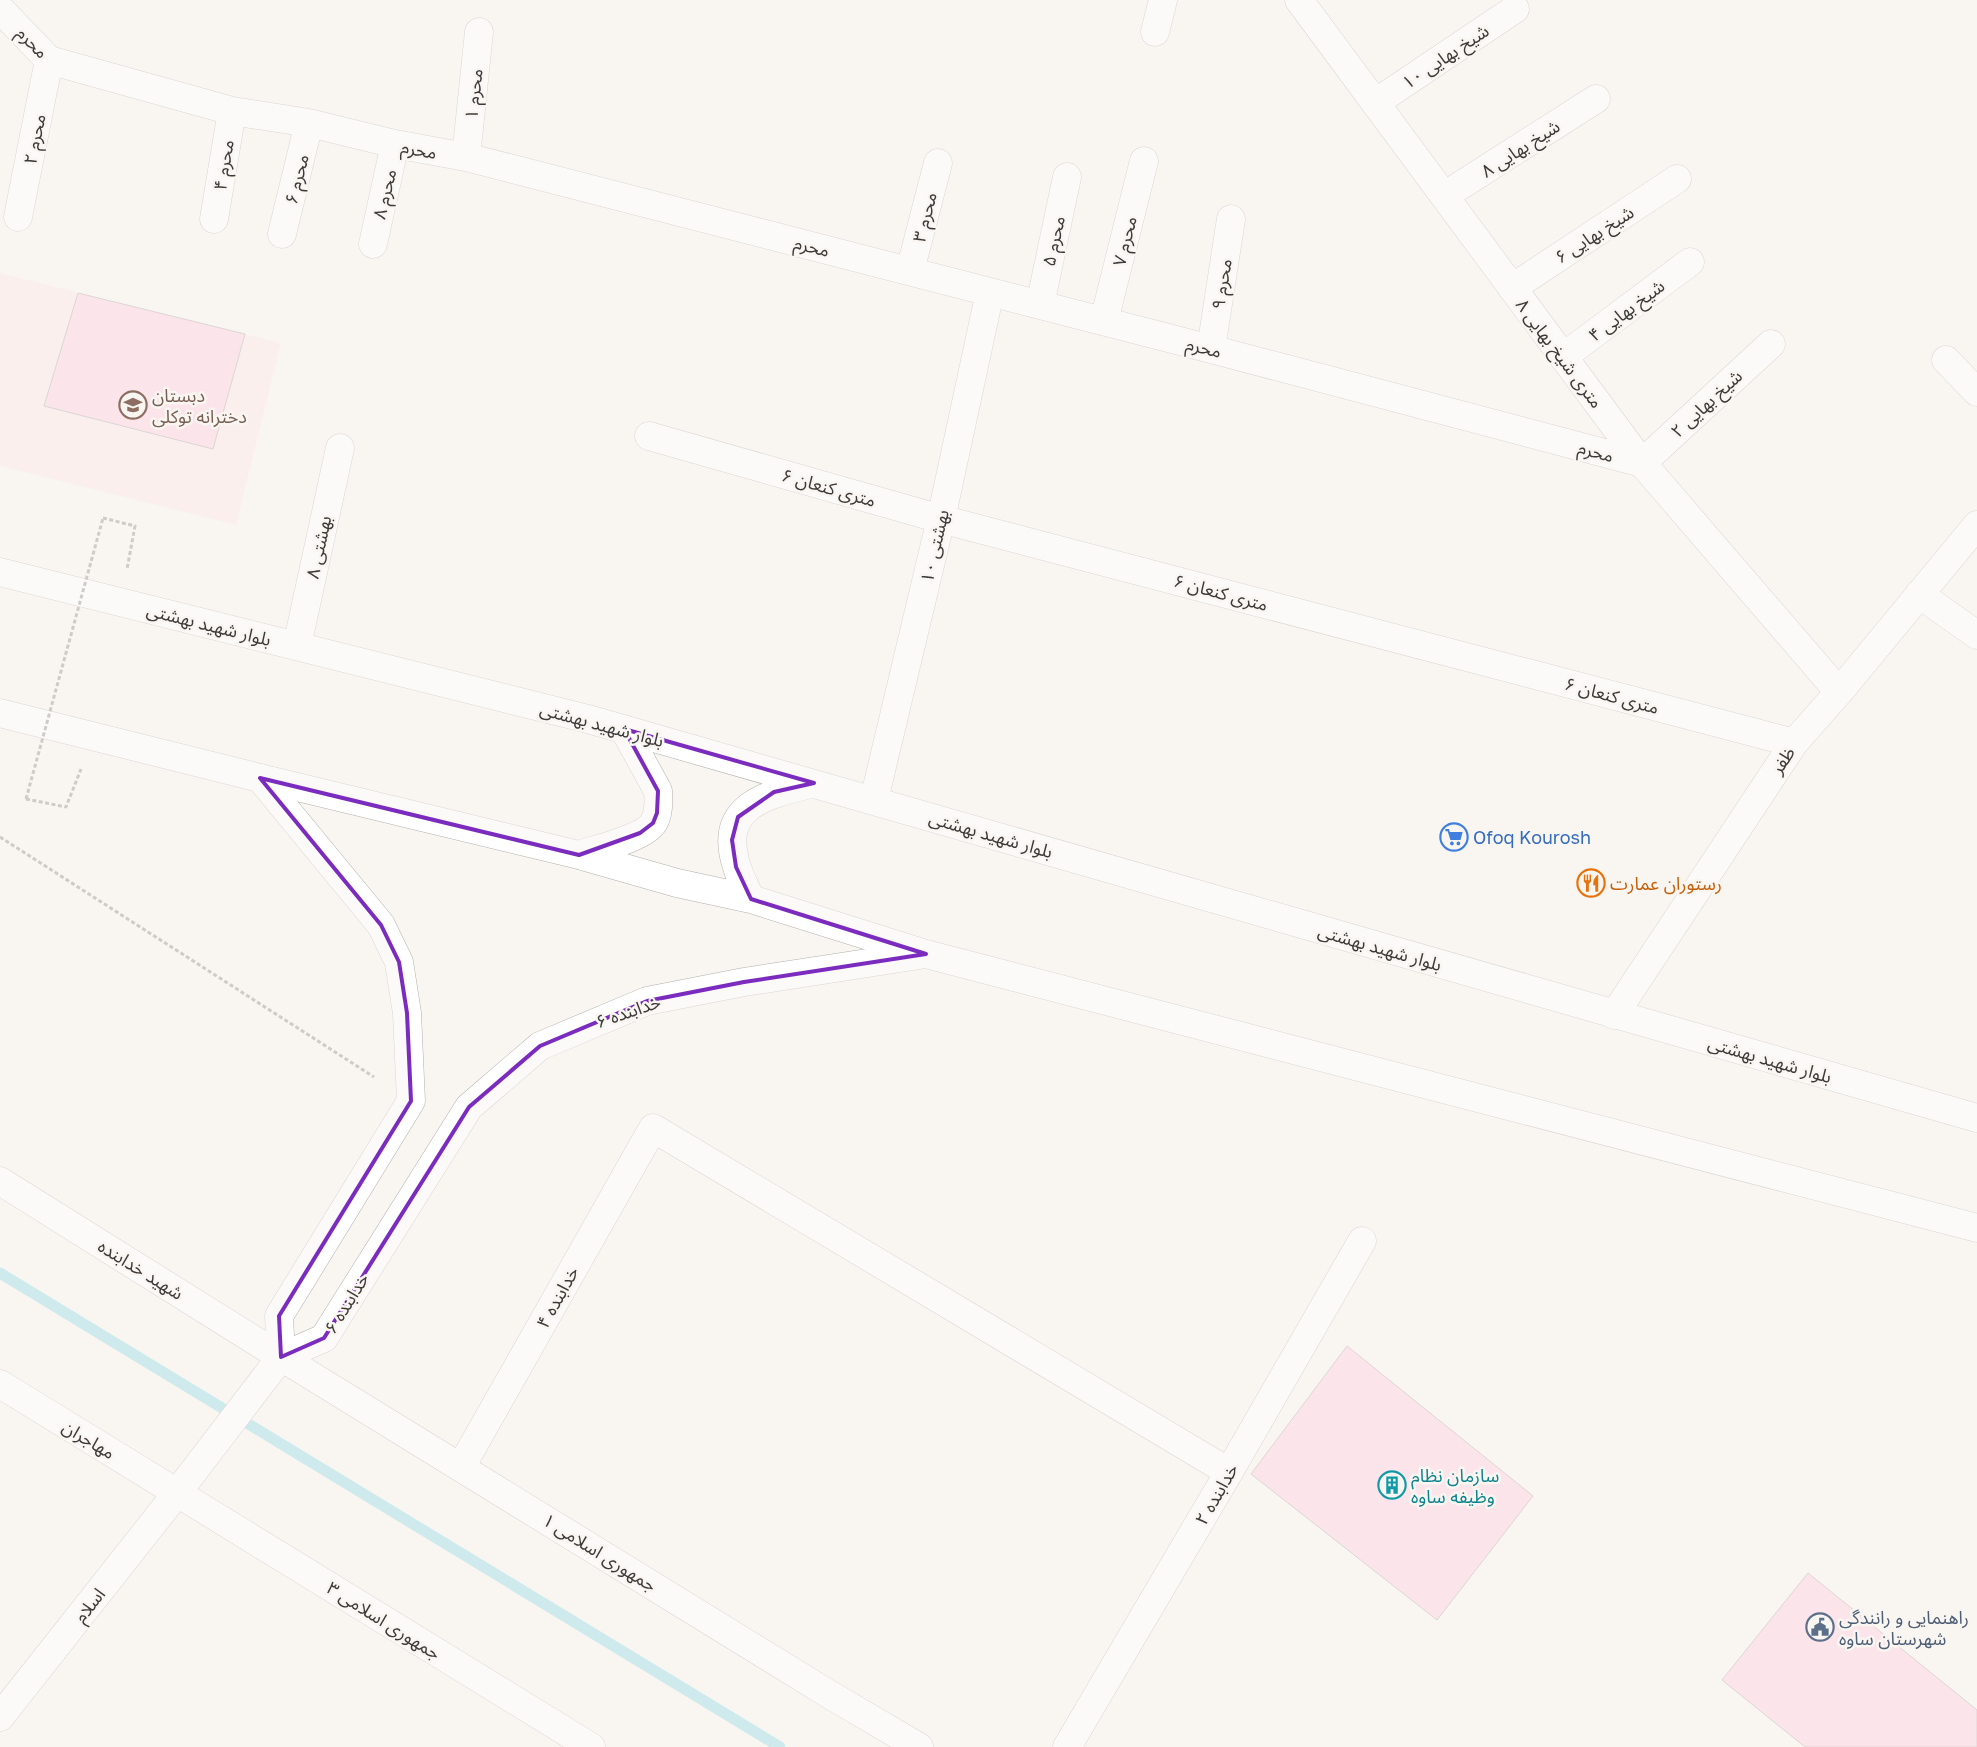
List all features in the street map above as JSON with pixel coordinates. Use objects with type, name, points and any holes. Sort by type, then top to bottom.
[{"type":"street","points":[[1155,32],[1163,0]]},
{"type":"street","name":"۸ متری شیخ بهایی","points":[[1299,0],[1642,463],[1839,692]]},
{"type":"street","name":"محرم","points":[[0,8],[49,60],[232,111],[309,124],[395,144],[466,157],[1212,349],[1642,463]]},
{"type":"street","name":"شیخ بهایی ۱۰","points":[[1375,103],[1515,9]]},
{"type":"street","name":"محرم ۱","points":[[466,157],[479,32]]},
{"type":"street","name":"محرم ۲","points":[[18,217],[49,60]]},
{"type":"street","name":"شیخ بهایی ۸","points":[[1444,196],[1596,99]]},
{"type":"street","name":"محرم ۴","points":[[214,219],[232,111]]},
{"type":"street","name":"محرم ۶","points":[[282,234],[309,124]]},
{"type":"street","name":"محرم ۸","points":[[373,244],[395,144]]},
{"type":"street","name":"محرم ۷","points":[[1104,321],[1144,161]]},
{"type":"street","name":"محرم ۳","points":[[910,271],[938,163]]},
{"type":"street","name":"محرم ۵","points":[[1040,305],[1067,177]]},
{"type":"street","name":"شیخ بهایی ۶","points":[[1512,288],[1677,179]]},
{"type":"street","name":"محرم ۹","points":[[1212,349],[1231,219]]},
{"type":"street","name":"شیخ بهایی ۴","points":[[1563,357],[1690,262]]},
{"type":"street","name":"بهشتی ۱۰","points":[[874,800],[941,519],[990,292]]},
{"type":"street","name":"شیخ بهایی ۲","points":[[1642,463],[1771,344]]},
{"type":"street","points":[[1946,360],[1977,392]]},
{"type":"street","name":"۶ متری کنعان","points":[[649,436],[941,519],[1794,743]]},
{"type":"street","name":"بهشتی ۸","points":[[297,646],[340,448]]},
{"type":"street","name":"ظفر","points":[[1614,1015],[1794,743],[1839,692],[1977,525]]},
{"type":"street","name":"بلوار شهید بهشتی","points":[[0,572],[624,729],[1977,1118]]},
{"type":"street","points":[[1919,594],[1977,635]]},
{"type":"street","points":[[0,713],[579,855],[678,883],[751,899],[926,954],[1977,1228]]},
{"type":"street","points":[[579,855],[640,833],[654,822],[659,802],[658,791],[624,729]]},
{"type":"street","points":[[260,778],[381,925],[399,962],[407,1013],[411,1100],[279,1316],[281,1358]]},
{"type":"street","points":[[751,899],[736,867],[732,840],[738,817],[758,800],[774,792],[814,783]]},
{"type":"street","name":"خدابنده ۶","points":[[281,1358],[324,1338],[469,1106],[540,1046],[647,1001],[744,982],[926,954]]},
{"type":"street","name":"خدابنده ۴","points":[[461,1467],[653,1128],[1229,1472]]},
{"type":"street","name":"شهید خدابنده","points":[[0,1180],[281,1358]]},
{"type":"street","name":"خدابنده ۲","points":[[1067,1747],[1362,1241]]},
{"type":"street","name":"جمهوری اسلامی ۱","points":[[281,1358],[832,1696],[919,1747]]},
{"type":"street","name":"اسلام","points":[[0,1717],[178,1493],[281,1358]]},
{"type":"street","name":"مهاجران","points":[[0,1384],[178,1493]]},
{"type":"street","name":"جمهوری اسلامی ۳","points":[[178,1493],[590,1747]]},
{"type":"path","points":[[93,737],[66,807],[26,799],[103,518],[135,526],[120,602]]},
{"type":"path","points":[[0,837],[411,1100]]},
{"type":"highlighted area","points":[[624,729],[814,783],[774,792],[738,817],[732,840],[736,867],[751,899],[926,954],[744,982],[647,1001],[540,1046],[469,1107],[324,1338],[281,1357],[279,1316],[411,1101],[407,1013],[399,962],[381,925],[260,778],[579,855],[640,833],[653,823],[657,813],[658,791]]},
{"type":"shaded area","name":"دبستان دخترانه توکلی","points":[[0,273],[281,343],[236,525],[0,466]]},
{"type":"building","points":[[78,293],[245,334],[213,449],[44,406]]},
{"type":"building","name":"سازمان نظام وظیفه ساوه","points":[[1347,1346],[1533,1496],[1437,1620],[1251,1474]]},
{"type":"building","name":"راهنمایی و رانندگی شهرستان ساوه","points":[[1808,1573],[1977,1710],[1977,1747],[1805,1747],[1722,1680]]},
{"type":"waterway","points":[[0,1273],[780,1747]]},
{"type":"place","name":"دبستان دخترانه توکلی","points":[[133,405]]},
{"type":"place","name":"Ofoq Kourosh","points":[[1454,837]]},
{"type":"place","name":"رستوران عمارت","points":[[1591,883]]},
{"type":"place","name":"سازمان نظام وظیفه ساوه","points":[[1392,1485]]},
{"type":"place","name":"راهنمایی و رانندگی شهرستان ساوه","points":[[1820,1627]]}]
